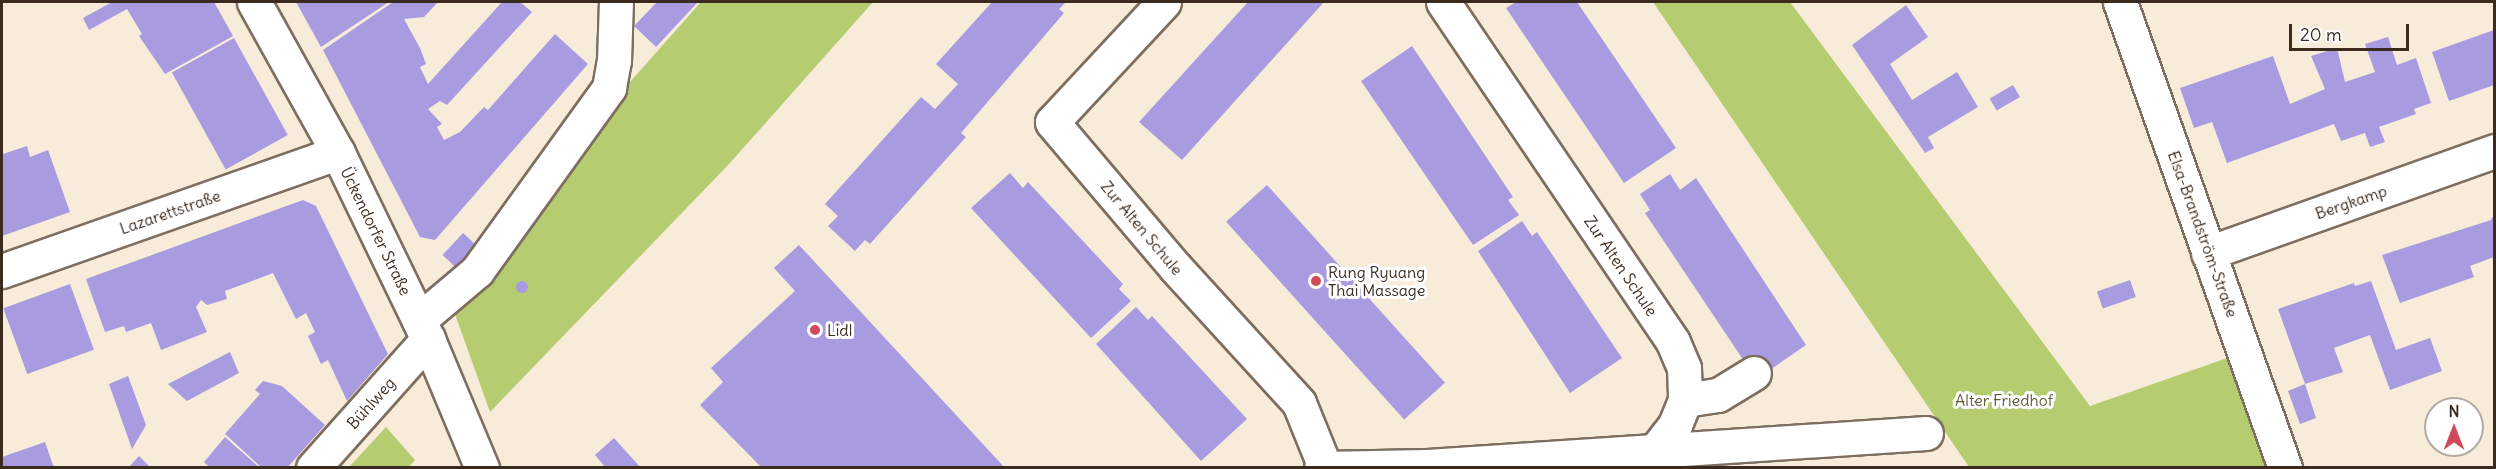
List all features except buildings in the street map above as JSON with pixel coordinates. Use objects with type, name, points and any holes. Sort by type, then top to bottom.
[{"type":"street","name":"Ückendorfer Straße","points":[[254,2],[338,153],[424,329],[482,468]]},
{"type":"street","name":"Bühlweg","points":[[313,468],[424,329],[477,271],[609,88],[614,61],[616,2]]},
{"type":"street","name":"Zur Alten Schule","points":[[1164,2],[1052,122],[1174,267],[1299,403],[1323,467],[1427,465],[1926,433]]},
{"type":"street","name":"Zur Alten Schule","points":[[1443,2],[1673,342],[1684,368],[1685,400],[1675,425],[1656,449]]},
{"type":"street","name":"Elsa-Brandström-Straße","points":[[2120,2],[2285,468]]},
{"type":"street","name":"Bergkamp","points":[[2208,253],[2494,152]]},
{"type":"street","name":"Lazarettstraße","points":[[2,271],[338,153]]},
{"type":"street","points":[[1685,400],[1718,395],[1754,373]]},
{"type":"green space","points":[[701,2],[873,2],[729,164],[490,412],[446,289]]},
{"type":"green space","name":"Alter Friedhof","points":[[1653,2],[1790,2],[2090,406],[2233,356],[2276,467],[1969,467]]},
{"type":"green space","points":[[386,427],[415,460],[409,467],[349,467]]},
{"type":"place","name":"Rung Ryuang Thai Massage","points":[[1316,281]]},
{"type":"place","name":"Lidl","points":[[815,330]]}]
